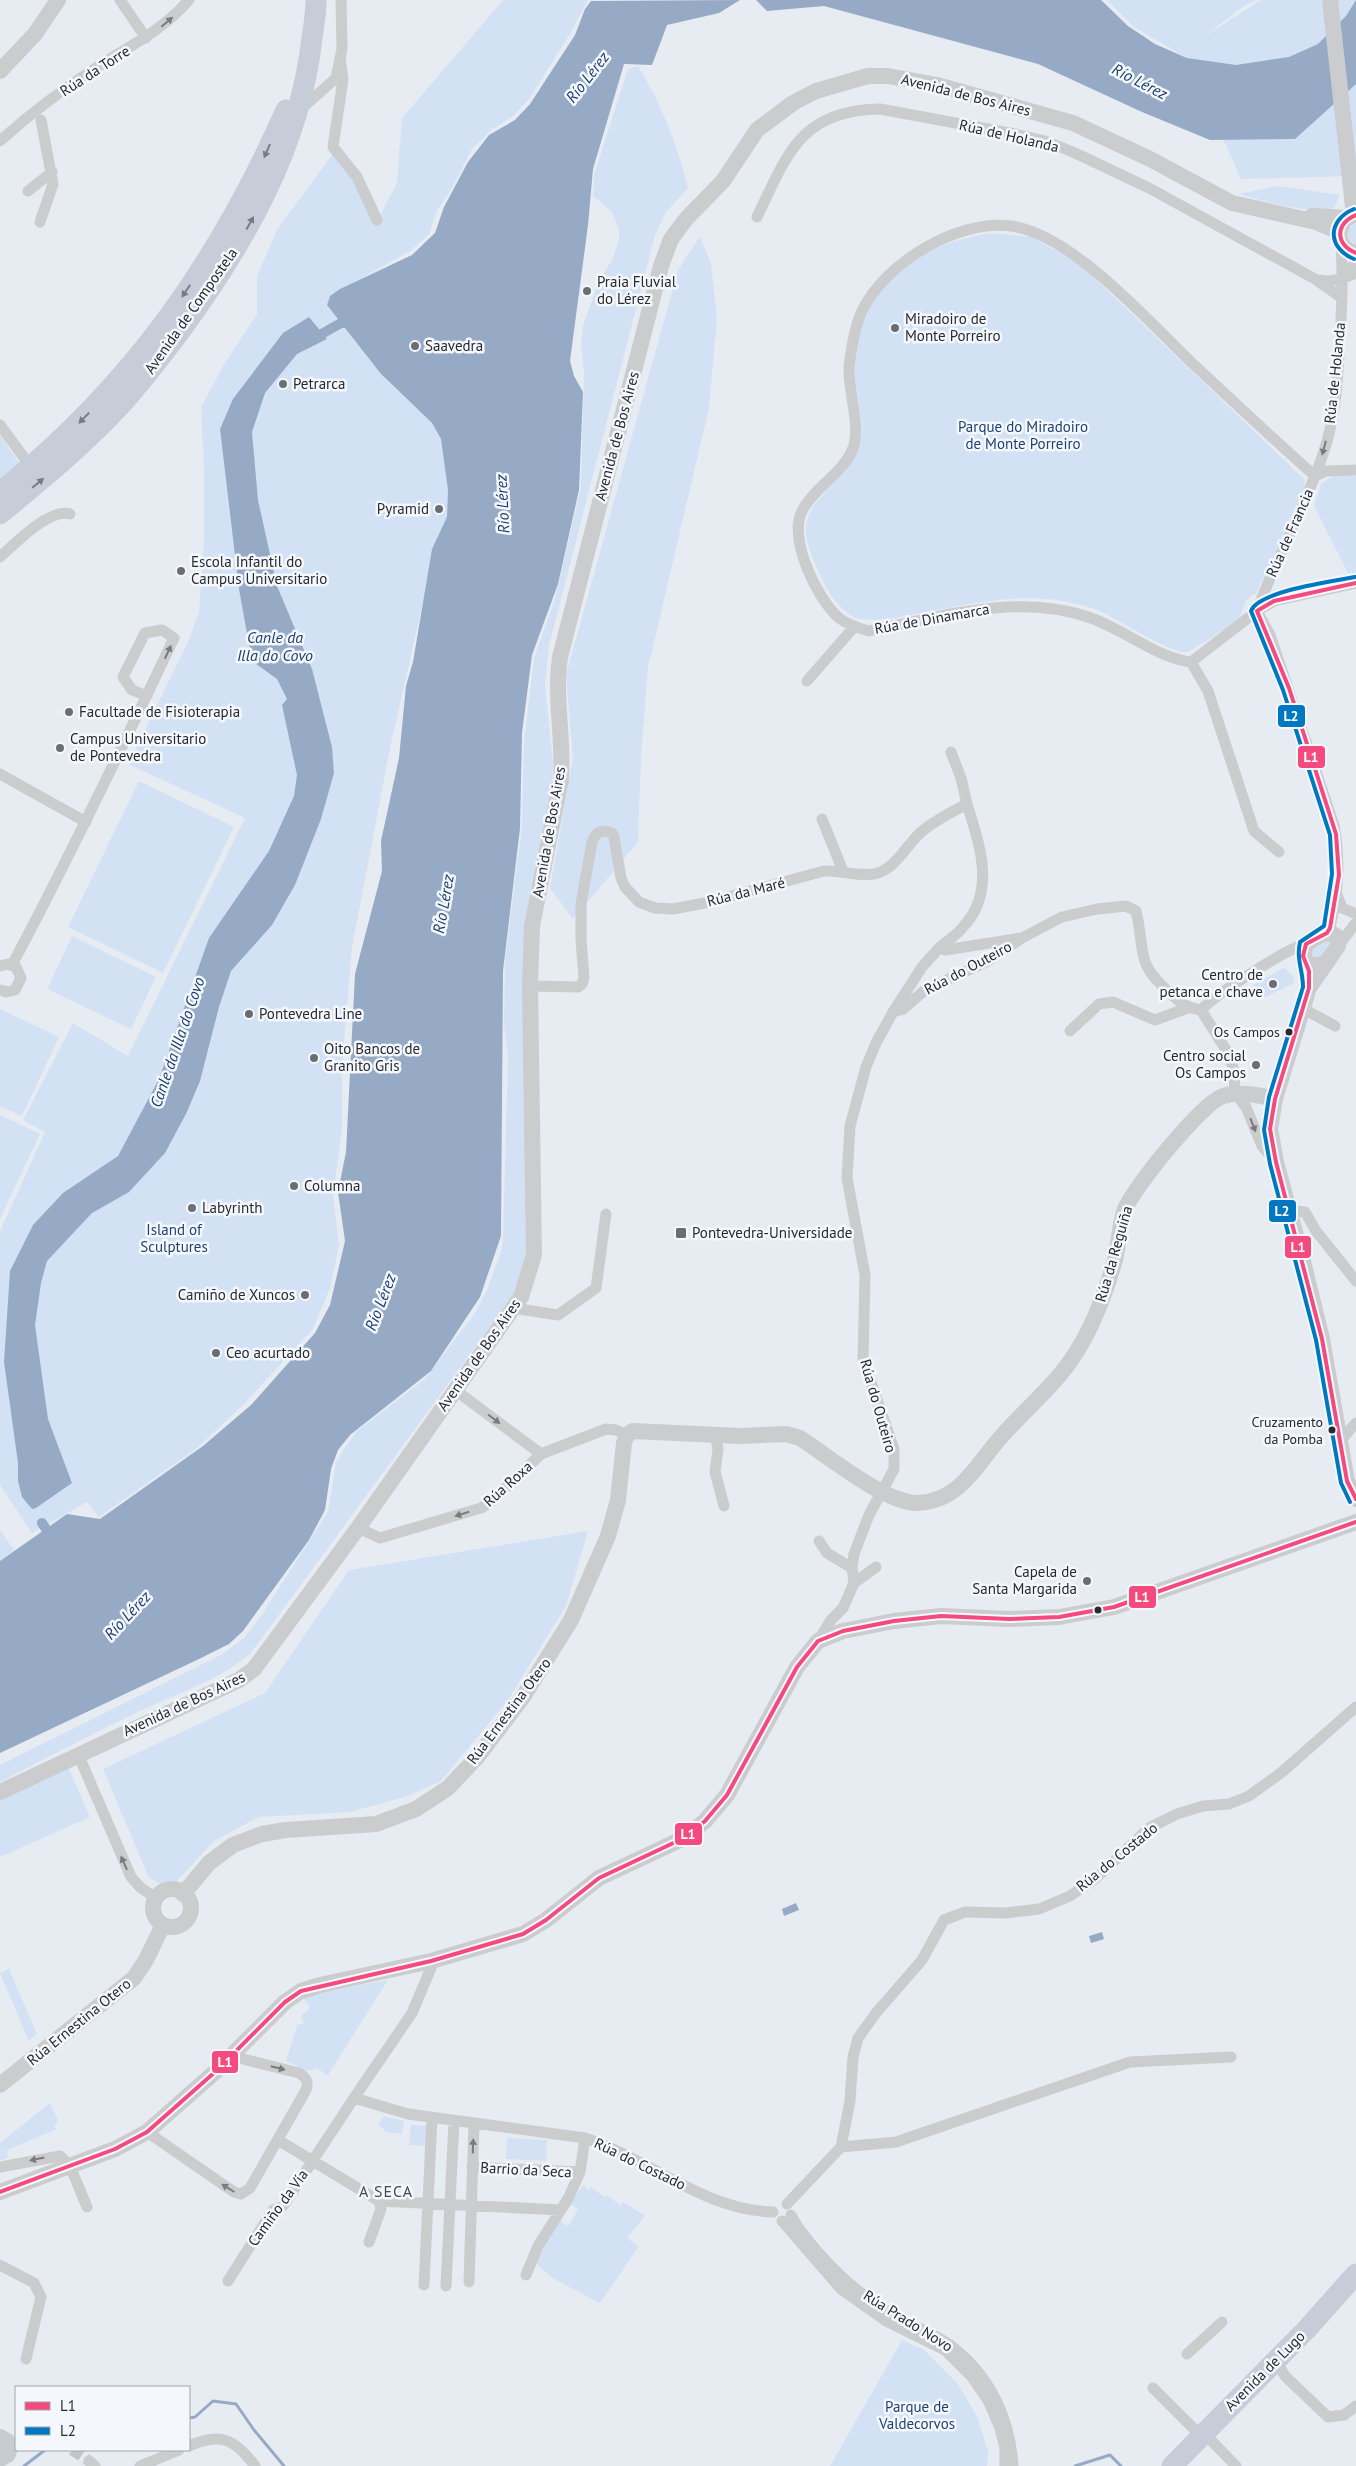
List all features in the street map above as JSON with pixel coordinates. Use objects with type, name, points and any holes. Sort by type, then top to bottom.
[{"type":"highway","name":"Avenida de Compostela","points":[[0,492],[74,429],[138,359],[221,240],[257,174],[287,107],[302,46],[306,0]]},
{"type":"highway","name":"Avenida de Compostela","points":[[0,514],[87,440],[117,409],[151,369],[199,305],[237,247],[273,180],[300,110],[307,75],[316,0]]},
{"type":"highway","name":"Avenida de Lugo","points":[[1172,2466],[1276,2361],[1356,2274]]},
{"type":"street","points":[[0,71],[35,34],[58,0]]},
{"type":"street","points":[[120,0],[146,38]]},
{"type":"street","name":"Rúa da Torre","points":[[0,141],[36,118],[56,96],[165,24],[190,0]]},
{"type":"street","points":[[300,110],[334,81],[339,63],[341,0]]},
{"type":"street","points":[[1330,0],[1351,190],[1348,225],[1349,251],[1356,253]]},
{"type":"street","points":[[307,75],[313,80],[322,81],[331,76],[339,63]]},
{"type":"street","points":[[339,63],[344,79],[333,147],[357,177],[377,220]]},
{"type":"street","name":"Avenida de Bos Aires","points":[[0,1792],[239,1680],[254,1670],[358,1528],[522,1296],[534,1255],[530,986],[532,926],[561,780],[562,756],[557,687],[560,658],[661,266],[671,240],[686,219],[723,181],[757,130],[793,102],[816,91],[868,76],[888,76],[936,85],[1073,123],[1150,159],[1232,203],[1267,212],[1348,225]]},
{"type":"street","name":"Rúa de Holanda","points":[[757,217],[788,153],[800,137],[835,116],[858,110],[880,110],[1015,134],[1044,141],[1073,152],[1149,188],[1315,279],[1342,298]]},
{"type":"street","points":[[36,118],[54,184],[40,222]]},
{"type":"street","points":[[28,192],[52,172]]},
{"type":"street","name":"Rúa de Holanda","points":[[1315,476],[1324,452],[1335,404],[1344,278],[1343,264],[1348,225]]},
{"type":"street","name":"Rúa de Dinamarca","points":[[1191,662],[1160,652],[1090,617],[1060,610],[1029,606],[997,608],[870,631],[854,627],[834,613],[820,593],[801,551],[798,539],[798,522],[801,512],[810,498],[846,462],[853,449],[855,437],[849,369],[855,330],[862,311],[875,290],[895,269],[929,245],[962,232],[992,226],[1013,226],[1057,243],[1078,257],[1315,476]]},
{"type":"street","name":"Rúa de Holanda","points":[[1315,279],[1327,282],[1344,278],[1356,261]]},
{"type":"street","points":[[1315,279],[1326,277],[1343,264]]},
{"type":"street","points":[[1344,278],[1356,273]]},
{"type":"street","points":[[0,425],[31,467]]},
{"type":"street","points":[[1315,476],[1326,471],[1356,470]]},
{"type":"street","name":"Rúa de Francia","points":[[1256,611],[1315,476]]},
{"type":"street","points":[[0,557],[51,515],[62,512],[70,514]]},
{"type":"street","points":[[1279,852],[1254,831],[1208,691],[1191,662],[1256,611],[1274,601],[1356,584]]},
{"type":"street","points":[[1201,1010],[1210,1000],[1243,979],[1327,933],[1330,928],[1337,895],[1339,856],[1334,825],[1270,635],[1256,611]]},
{"type":"street","points":[[807,681],[854,627]]},
{"type":"street","points":[[12,965],[86,822],[147,696],[174,638],[162,630],[145,633],[123,677],[132,690],[147,696]]},
{"type":"street","points":[[893,1012],[922,967],[969,920],[982,883],[981,851],[966,804],[962,778],[951,752]]},
{"type":"street","points":[[0,774],[86,822]]},
{"type":"street","name":"Rúa da Maré","points":[[530,986],[578,987],[583,982],[582,904],[592,842],[600,832],[607,830],[614,837],[622,882],[629,893],[643,904],[661,909],[672,909],[710,902],[816,873],[843,871],[866,874],[884,870],[928,827],[966,804]]},
{"type":"street","points":[[822,819],[843,871]]},
{"type":"street","points":[[1337,895],[1342,908],[1356,914]]},
{"type":"street","points":[[940,947],[945,950],[1022,938],[1062,918],[1097,910],[1126,906],[1132,907],[1137,914],[1143,958],[1149,973],[1188,1008]]},
{"type":"street","points":[[1356,923],[1325,963],[1309,988],[1273,1105],[1270,1129],[1273,1151],[1290,1210],[1322,1340],[1347,1481],[1356,1499]]},
{"type":"street","points":[[1327,933],[1337,936],[1338,946]]},
{"type":"street","name":"Rúa do Outeiro","points":[[854,1583],[852,1568],[857,1546],[881,1492],[894,1469],[894,1449],[863,1359],[865,1275],[849,1194],[847,1162],[850,1126],[866,1068],[876,1043],[893,1012],[903,1009],[925,990],[986,962],[1022,938]]},
{"type":"street","points":[[1306,944],[1303,956],[1307,963],[1309,988]]},
{"type":"street","points":[[1307,963],[1315,966],[1325,963]]},
{"type":"street","points":[[0,966],[12,965]]},
{"type":"street","points":[[0,990],[11,992],[19,986],[20,974],[12,965]]},
{"type":"street","points":[[1070,1032],[1099,1004],[1113,1002],[1122,1004],[1156,1020],[1188,1008],[1201,1010],[1228,1053],[1234,1071],[1235,1093],[1246,1107],[1262,1146],[1267,1152],[1273,1151]]},
{"type":"street","points":[[1302,1008],[1335,1026]]},
{"type":"street","points":[[1235,1093],[1273,1105]]},
{"type":"street","name":"Rúa da Reguiña","points":[[917,1503],[945,1497],[960,1488],[996,1443],[1050,1388],[1077,1351],[1094,1317],[1114,1260],[1123,1217],[1130,1199],[1210,1102],[1235,1093]]},
{"type":"street","points":[[1290,1210],[1304,1212],[1316,1231],[1356,1281]]},
{"type":"street","points":[[514,1308],[558,1315],[596,1288],[606,1214]]},
{"type":"street","points":[[455,1390],[541,1454]]},
{"type":"street","points":[[1339,1442],[1356,1423]]},
{"type":"street","name":"Rúa Roxa","points":[[358,1528],[380,1538],[481,1508],[492,1501],[541,1454],[606,1429],[616,1430],[627,1435],[636,1430],[715,1435],[786,1434],[800,1438],[881,1492],[904,1502],[917,1503]]},
{"type":"street","name":"Rúa Ernestina Otero","points":[[183,1894],[209,1863],[233,1845],[262,1834],[286,1830],[376,1824],[416,1809],[448,1788],[479,1755],[523,1697],[571,1620],[608,1536],[618,1500],[624,1443],[627,1435]]},
{"type":"street","points":[[715,1435],[718,1449],[715,1472],[724,1506]]},
{"type":"street","points":[[818,1641],[843,1631],[894,1621],[941,1616],[1009,1619],[1059,1617],[1114,1607],[1356,1522]]},
{"type":"street","points":[[819,1541],[827,1553],[852,1568]]},
{"type":"street","points":[[0,2192],[115,2149],[147,2132],[231,2056],[289,1998],[301,1991],[320,1984],[431,1961],[523,1934],[546,1920],[599,1878],[684,1838],[715,1811],[727,1796],[797,1667],[818,1641],[831,1620],[843,1608],[854,1583],[876,1567]]},
{"type":"street","name":"Rúa do Costado","points":[[841,2147],[850,2101],[853,2057],[858,2038],[876,2013],[922,1960],[944,1920],[965,1912],[1006,1913],[1039,1909],[1070,1896],[1096,1878],[1149,1828],[1177,1814],[1203,1806],[1229,1804],[1250,1796],[1282,1772],[1356,1707]]},
{"type":"street","points":[[78,1754],[131,1876],[141,1888],[156,1898]]},
{"type":"street","points":[[172,1890],[183,1894],[190,1904],[189,1916],[181,1925],[175,1927],[158,1922],[153,1912],[156,1898],[160,1894],[172,1890]]},
{"type":"street","name":"Rúa Ernestina Otero","points":[[0,2085],[134,1978],[163,1925]]},
{"type":"street","points":[[312,2161],[412,2013],[431,1968],[431,1961]]},
{"type":"street","points":[[147,2132],[234,2192],[241,2194],[250,2188],[306,2090],[308,2083],[299,2073],[231,2056]]},
{"type":"street","points":[[786,2204],[791,2210],[786,2218],[775,2217],[773,2212],[777,2204],[786,2204],[841,2147],[896,2142],[1130,2062],[1231,2057]]},
{"type":"street","points":[[354,2098],[408,2114],[474,2123]]},
{"type":"street","points":[[424,2285],[432,2118]]},
{"type":"street","points":[[446,2286],[454,2120]]},
{"type":"street","name":"Rúa do Costado","points":[[474,2123],[584,2138],[606,2146],[721,2204],[773,2212]]},
{"type":"street","name":"Barrio da Seca","points":[[469,2282],[474,2123]]},
{"type":"street","points":[[526,2275],[538,2246],[561,2210],[580,2172],[584,2138]]},
{"type":"street","points":[[278,2140],[378,2201],[428,2205],[450,2204],[561,2210]]},
{"type":"street","points":[[0,2167],[60,2156],[70,2166],[87,2207]]},
{"type":"street","name":"Camiño da Vía","points":[[228,2281],[273,2210],[283,2206],[312,2161]]},
{"type":"street","name":"Barrio da Seca","points":[[472,2166],[580,2172]]},
{"type":"street","points":[[369,2242],[381,2209],[378,2201]]},
{"type":"street","name":"Rúa Prado Novo","points":[[786,2218],[841,2289],[886,2320],[945,2350],[972,2377],[988,2400],[1000,2428],[1005,2448],[1005,2466]]},
{"type":"street","name":"Rúa Prado Novo","points":[[786,2218],[846,2282],[890,2313],[951,2346],[978,2371],[995,2395],[1007,2424],[1012,2445],[1013,2466]]},
{"type":"street","points":[[0,2265],[34,2283],[41,2297],[26,2359]]},
{"type":"street","points":[[1187,2354],[1222,2322]]},
{"type":"street","points":[[1276,2361],[1285,2376],[1328,2417],[1344,2415],[1356,2406]]},
{"type":"street","points":[[1153,2388],[1236,2466]]},
{"type":"street","points":[[190,2446],[215,2438],[231,2440],[255,2466]]},
{"type":"street","points":[[140,2466],[177,2451]]},
{"type":"green space","name":"Island of Sculptures","points":[[503,0],[588,0],[570,34],[529,99],[513,116],[491,130],[472,149],[452,188],[437,211],[429,234],[410,251],[330,296],[327,305],[386,380],[432,423],[441,439],[448,487],[448,517],[432,549],[430,571],[390,748],[352,948],[342,1065],[342,1130],[333,1195],[339,1246],[330,1288],[313,1329],[242,1406],[197,1448],[99,1517],[87,1502],[32,1533],[0,1485],[0,1231],[45,1132],[23,1120],[73,1023],[128,1056],[245,818],[128,764],[187,644],[199,613],[204,538],[204,468],[201,407],[223,366],[257,314],[257,276],[277,230],[335,151],[378,219],[397,183],[402,118]]},
{"type":"green space","points":[[1107,0],[1257,0],[1245,5],[1205,36],[1261,0],[1356,0],[1356,176],[1241,179],[1187,58],[1133,26]]},
{"type":"green space","points":[[638,66],[668,125],[688,188],[666,212],[655,235],[549,646],[545,686],[553,763],[552,783],[528,924],[526,1253],[516,1291],[251,1653],[239,1663],[212,1679],[122,1719],[0,1782],[0,1765],[223,1654],[245,1637],[259,1619],[328,1512],[336,1463],[344,1449],[357,1431],[425,1379],[475,1313],[487,1290],[501,1252],[503,1237],[508,1055],[504,1024],[505,960],[522,826],[524,743],[534,658],[555,599],[581,487],[584,372],[581,346],[583,325],[600,279],[612,260],[619,240],[619,230],[611,211],[593,196],[594,175],[628,69]]},
{"type":"green space","points":[[1278,186],[1340,195],[1334,208],[1311,209],[1286,206],[1239,194]]},
{"type":"green space","points":[[1356,222],[1356,245],[1347,237],[1348,229]]},
{"type":"green space","name":"Parque do Miradoiro de Monte Porreiro","points":[[992,233],[1032,237],[1081,265],[1305,480],[1304,488],[1256,594],[1248,598],[1235,622],[1187,652],[1169,648],[1102,612],[1077,604],[1051,599],[1006,599],[966,604],[894,618],[877,620],[859,619],[848,614],[840,607],[828,591],[820,574],[806,535],[807,522],[810,512],[847,467],[858,449],[862,430],[855,372],[858,343],[866,317],[878,294],[895,276],[915,260],[938,248],[964,239]]},
{"type":"green space","points":[[700,236],[711,264],[717,318],[709,408],[648,668],[641,757],[638,842],[573,919],[550,888],[573,758],[566,675],[678,270]]},
{"type":"green space","points":[[0,435],[19,463],[0,478]]},
{"type":"green space","points":[[1333,476],[1356,476],[1356,573],[1348,573],[1314,506],[1321,484]]},
{"type":"green space","points":[[139,781],[234,827],[163,973],[68,927]]},
{"type":"green space","points":[[72,936],[156,977],[131,1029],[47,989]]},
{"type":"green space","points":[[1332,939],[1324,956],[1311,958],[1310,948]]},
{"type":"green space","name":"Centro de petanca e chave","points":[[1284,968],[1293,976],[1294,983],[1261,999],[1253,985]]},
{"type":"green space","points":[[0,1009],[59,1037],[22,1116],[0,1106]]},
{"type":"green space","points":[[0,1115],[40,1134],[0,1219]]},
{"type":"green space","points":[[0,1530],[14,1550],[0,1561]]},
{"type":"green space","points":[[588,1531],[566,1606],[508,1700],[441,1781],[408,1796],[350,1812],[259,1817],[214,1841],[177,1881],[163,1885],[149,1878],[103,1769],[265,1693],[349,1570]]},
{"type":"green space","points":[[67,1764],[90,1817],[0,1857],[0,1799]]},
{"type":"green space","points":[[9,1969],[37,2034],[29,2041],[0,1973]]},
{"type":"green space","points":[[388,1980],[328,2075],[316,2068],[307,2071],[286,2061],[297,2025],[304,2023],[301,2016],[310,2008],[302,1996]]},
{"type":"green space","points":[[50,2103],[58,2120],[54,2127],[57,2129],[7,2150],[8,2158],[0,2160],[0,2143]]},
{"type":"green space","points":[[384,2116],[404,2121],[402,2134],[387,2132],[378,2125]]},
{"type":"green space","points":[[411,2125],[429,2126],[427,2146],[409,2145]]},
{"type":"green space","points":[[507,2138],[547,2140],[546,2161],[506,2159]]},
{"type":"green space","points":[[583,2185],[589,2190],[591,2187],[605,2197],[607,2195],[620,2205],[623,2202],[645,2216],[627,2238],[639,2246],[600,2303],[552,2278],[533,2260],[557,2219],[568,2226],[578,2209],[570,2204]]},
{"type":"green space","name":"Parque de Valdecorvos","points":[[902,2340],[924,2350],[958,2384],[977,2416],[988,2451],[987,2466],[830,2466]]},
{"type":"water","name":"Río Lérez","points":[[740,0],[719,13],[667,25],[652,65],[624,64],[593,169],[588,225],[570,361],[574,376],[583,392],[579,490],[558,584],[532,655],[522,733],[520,828],[503,971],[501,1236],[480,1297],[431,1371],[350,1435],[338,1450],[331,1469],[325,1510],[309,1540],[243,1631],[229,1644],[0,1753],[0,1561],[67,1514],[100,1519],[203,1446],[251,1405],[315,1333],[330,1305],[345,1241],[338,1192],[346,1152],[355,974],[382,871],[381,841],[399,758],[406,686],[413,662],[432,549],[447,517],[448,490],[441,439],[432,423],[381,374],[327,305],[330,296],[340,289],[412,255],[435,233],[444,207],[468,162],[489,135],[515,120],[530,104],[575,35],[585,9],[591,1]]},
{"type":"water","name":"Río Lérez","points":[[756,0],[1101,0],[1128,26],[1155,44],[1187,58],[1236,65],[1289,57],[1318,44],[1346,16],[1356,0],[1356,84],[1295,139],[1210,140],[1142,112],[1038,64],[824,6],[767,11]]},
{"type":"water","name":"Canle da Illa do Covo","points":[[309,317],[327,339],[297,354],[265,393],[252,432],[258,500],[277,586],[312,669],[332,747],[334,773],[321,819],[295,885],[272,925],[231,971],[219,1007],[200,1081],[186,1114],[165,1153],[129,1192],[92,1213],[47,1261],[41,1283],[35,1325],[48,1419],[72,1483],[32,1509],[22,1497],[18,1481],[18,1463],[4,1362],[10,1271],[33,1225],[63,1193],[118,1156],[159,1079],[209,938],[269,851],[294,796],[297,775],[282,705],[287,699],[277,679],[252,661],[239,589],[220,429],[233,399],[283,333]]},
{"type":"water","points":[[796,1903],[799,1910],[784,1916],[782,1909]]},
{"type":"water","points":[[1102,1932],[1104,1939],[1091,1943],[1089,1936]]},
{"type":"waterway","name":"Canle da Illa do Covo","points":[[311,340],[341,323],[354,321]]},
{"type":"waterway","name":"Canle da Illa do Covo","points":[[42,1523],[46,1529]]},
{"type":"waterway","points":[[190,2418],[195,2417],[213,2401],[236,2404],[254,2430],[284,2466]]},
{"type":"waterway","points":[[24,2466],[44,2451]]},
{"type":"waterway","points":[[1075,2466],[1110,2455],[1121,2466]]},
{"type":"tunnel","points":[[74,2451],[89,2461]]},
{"type":"transit line","name":"L2","points":[[1354,209],[1339,220],[1334,234],[1339,248],[1354,259]]},
{"type":"transit line","name":"L1","points":[[1356,215],[1344,223],[1340,234],[1344,245],[1356,253]]},
{"type":"transit line","name":"L2","points":[[1350,1502],[1341,1483],[1316,1340],[1270,1164],[1264,1130],[1269,1097],[1303,987],[1299,960],[1300,942],[1324,926],[1332,874],[1330,835],[1283,690],[1251,611],[1257,604],[1281,593],[1315,584],[1355,577]]},
{"type":"transit line","name":"L1","points":[[1356,583],[1274,601],[1257,611],[1289,688],[1336,834],[1339,875],[1330,928],[1327,933],[1306,944],[1303,956],[1309,971],[1309,988],[1275,1099],[1270,1129],[1276,1162],[1322,1339],[1347,1481],[1356,1499]]},
{"type":"transit line","name":"L1","points":[[0,2192],[115,2149],[147,2132],[215,2072],[285,2002],[301,1991],[431,1961],[523,1934],[546,1920],[599,1878],[684,1838],[705,1821],[727,1795],[797,1667],[818,1641],[843,1631],[894,1621],[941,1616],[1009,1619],[1059,1617],[1114,1607],[1356,1522]]},
{"type":"place","name":"Praia Fluvial do Lérez","points":[[587,291]]},
{"type":"place","name":"Miradoiro de Monte Porreiro","points":[[895,328]]},
{"type":"place","name":"Saavedra","points":[[415,346]]},
{"type":"place","name":"Petrarca","points":[[283,384]]},
{"type":"place","name":"Pyramid","points":[[439,509]]},
{"type":"place","name":"Escola Infantil do Campus Universitario","points":[[181,571]]},
{"type":"place","name":"Facultade de Fisioterapia","points":[[69,712]]},
{"type":"place","name":"Campus Universitario de Pontevedra","points":[[60,748]]},
{"type":"place","name":"Centro de petanca e chave","points":[[1273,984]]},
{"type":"place","name":"Pontevedra Line","points":[[249,1014]]},
{"type":"place","name":"Os Campos","points":[[1289,1032]]},
{"type":"place","name":"Oito Bancos de Granito Gris","points":[[314,1058]]},
{"type":"place","name":"Centro social Os Campos","points":[[1256,1065]]},
{"type":"place","name":"Columna","points":[[294,1186]]},
{"type":"place","name":"Labyrinth","points":[[192,1208]]},
{"type":"place","name":"Pontevedra-Universidade","points":[[681,1233]]},
{"type":"place","name":"Camiño de Xuncos","points":[[305,1295]]},
{"type":"place","name":"Ceo acurtado","points":[[216,1353]]},
{"type":"place","name":"Cruzamento da Pomba","points":[[1332,1430]]},
{"type":"place","name":"Capela de Santa Margarida","points":[[1087,1581]]},
{"type":"district","name":"A SECA","points":[[386,2191]]}]
